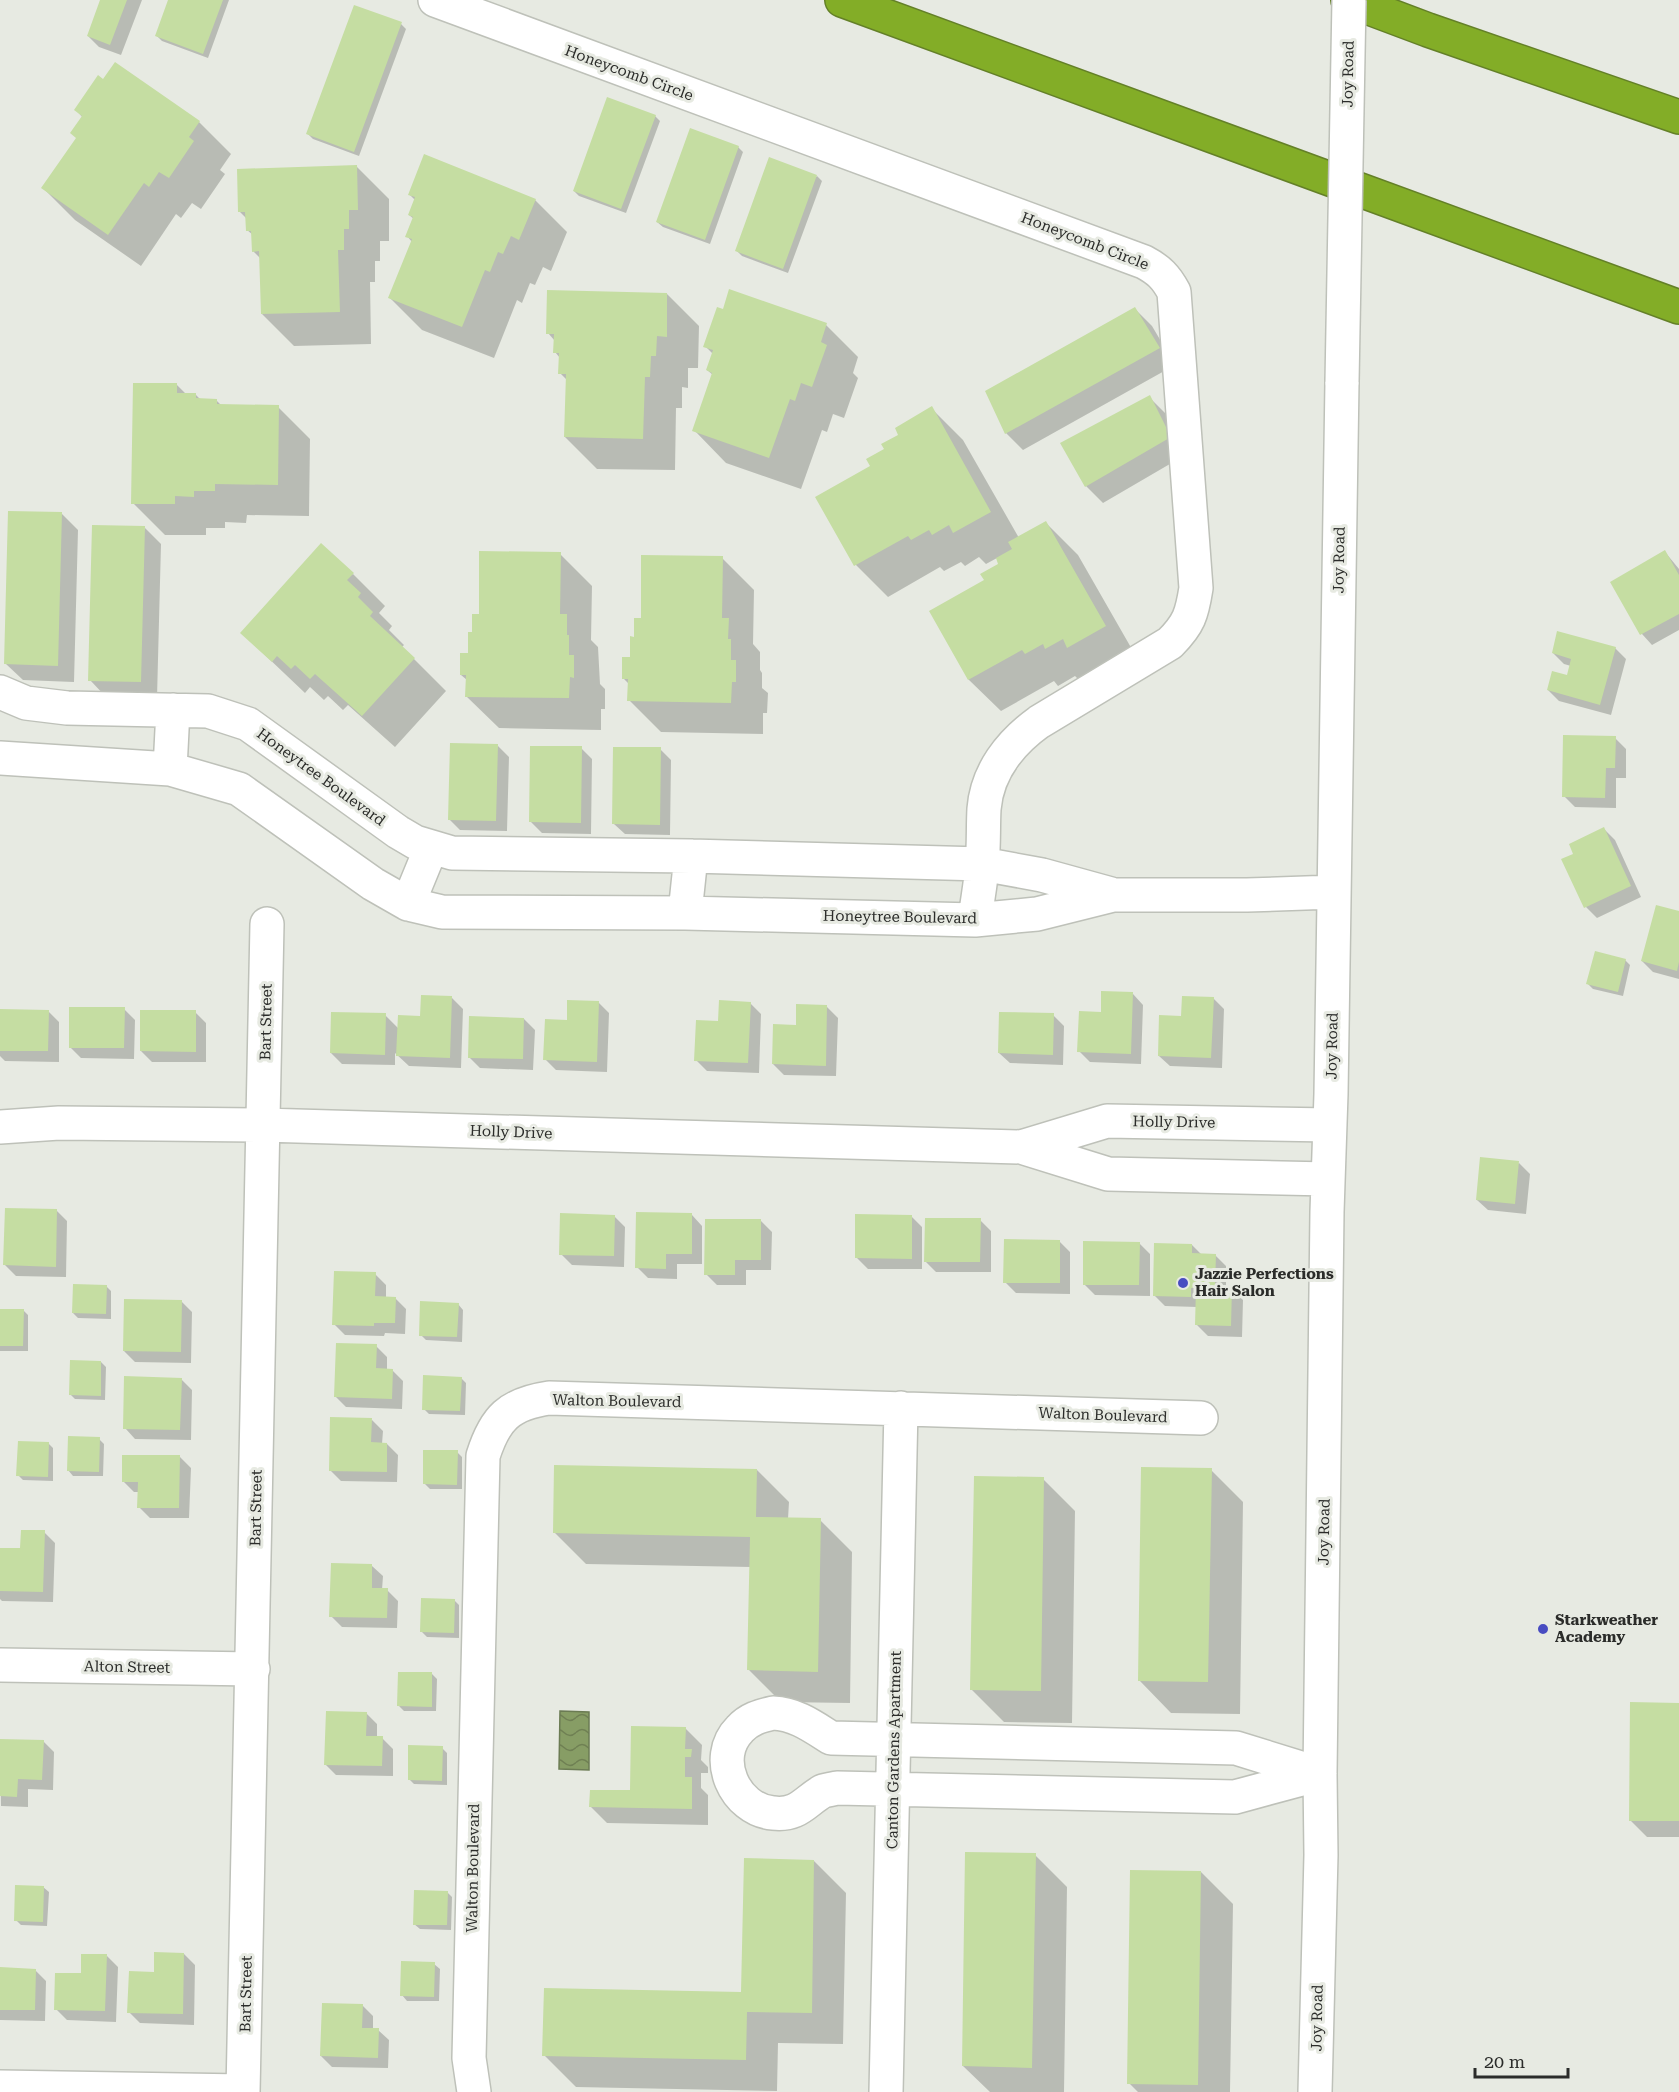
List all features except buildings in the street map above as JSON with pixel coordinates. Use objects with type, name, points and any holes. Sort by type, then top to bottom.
[{"type":"highway","points":[[842,0],[1679,306]]},
{"type":"highway","points":[[1348,0],[1679,117]]},
{"type":"street","name":"Honeycomb Circle","points":[[435,0],[1144,262],[1156,268],[1166,277],[1174,292],[1196,588],[1193,612],[1184,629],[1170,643],[1039,722],[1009,748],[995,770],[986,795],[982,864],[975,920]]},
{"type":"street","name":"Joy Road","points":[[1315,2092],[1321,1855],[1320,1774],[1328,1179],[1348,0]]},
{"type":"street","name":"Honeytree Boulevard","points":[[2,696],[26,704],[67,708],[208,711],[248,724],[398,832],[431,848],[452,853],[691,856],[982,864],[1042,875],[1113,895]]},
{"type":"street","points":[[170,769],[172,710]]},
{"type":"street","name":"Honeytree Boulevard","points":[[0,759],[170,769],[239,789],[373,884],[408,904],[442,912],[685,913],[975,920],[1037,914],[1113,895],[1247,896],[1334,892]]},
{"type":"street","points":[[408,904],[431,848]]},
{"type":"street","points":[[685,913],[691,856]]},
{"type":"street","name":"Bart Street","points":[[243,2092],[267,924]]},
{"type":"street","name":"Holly Drive","points":[[1021,1147],[1107,1121],[1330,1125]]},
{"type":"street","name":"Holly Drive","points":[[0,1127],[59,1123],[263,1125],[1021,1147],[1108,1174],[1328,1179]]},
{"type":"street","name":"Walton Boulevard","points":[[474,2092],[469,2058],[483,1455],[489,1437],[498,1422],[508,1412],[520,1405],[549,1398],[1201,1419]]},
{"type":"street","name":"Canton Gardens Apartment","points":[[886,2092],[901,1408]]},
{"type":"street","name":"Alton Street","points":[[0,1665],[253,1669]]},
{"type":"street","points":[[786,1713],[798,1717],[831,1738],[1236,1748],[1320,1774],[1235,1797],[837,1788],[823,1791],[796,1810],[775,1814],[758,1810],[740,1797],[729,1779],[727,1761],[730,1744],[739,1730],[756,1717],[786,1713]]},
{"type":"street","points":[[1091,1744],[1091,1794]]},
{"type":"street","points":[[0,2087],[243,2092]]},
{"type":"water","points":[[560,1711],[589,1712],[589,1770],[559,1769]]},
{"type":"place","name":"Jazzie Perfections Hair Salon","points":[[1183,1283]]},
{"type":"place","name":"Starkweather Academy","points":[[1543,1629]]}]
